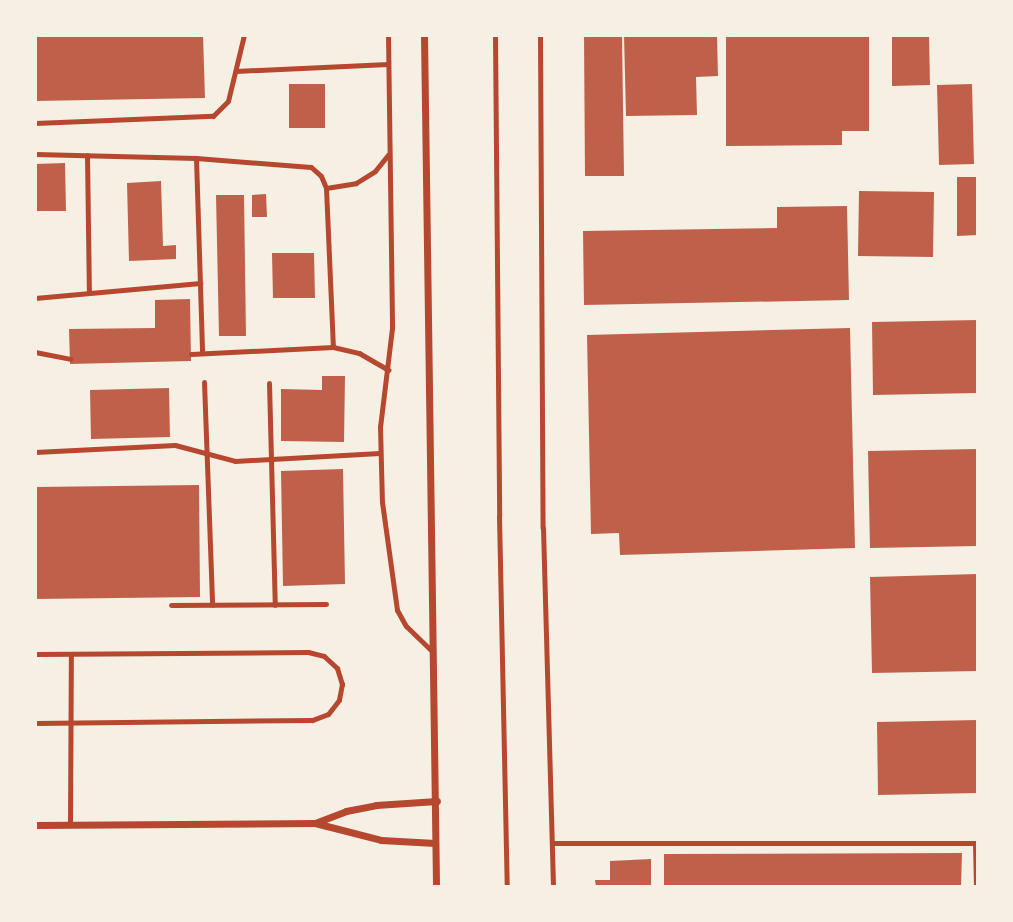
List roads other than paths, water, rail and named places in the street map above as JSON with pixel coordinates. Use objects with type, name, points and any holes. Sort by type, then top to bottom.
[{"type":"street","points":[[424,35],[435,654],[436,887]]},
{"type":"street","points":[[315,823],[346,811],[376,805],[437,801]]},
{"type":"street","points":[[35,825],[315,823],[381,840],[435,843]]},
{"type":"lane","points":[[35,123],[213,116],[228,101],[244,35]]},
{"type":"lane","points":[[388,35],[392,328],[389,370],[382,408],[382,502],[397,610],[406,626],[435,654]]},
{"type":"lane","points":[[495,35],[499,516],[507,887]]},
{"type":"lane","points":[[540,35],[543,528],[553,887]]},
{"type":"lane","points":[[236,71],[388,64]]},
{"type":"lane","points":[[326,188],[346,187],[366,178],[389,153]]},
{"type":"lane","points":[[35,154],[196,158],[311,167],[321,176],[326,188],[333,347]]},
{"type":"lane","points":[[87,155],[89,293]]},
{"type":"lane","points":[[196,158],[202,353]]},
{"type":"lane","points":[[35,298],[200,283]]},
{"type":"lane","points":[[191,354],[333,347],[370,357],[389,370]]},
{"type":"lane","points":[[35,352],[69,359]]},
{"type":"lane","points":[[204,382],[212,605]]},
{"type":"lane","points":[[269,383],[275,605]]},
{"type":"lane","points":[[35,452],[175,445],[235,461],[380,453]]},
{"type":"lane","points":[[171,605],[326,604]]},
{"type":"lane","points":[[35,654],[308,652],[324,656],[337,667],[342,684],[339,700],[328,714],[312,720],[35,723]]},
{"type":"lane","points":[[70,824],[71,654]]},
{"type":"lane","points":[[552,843],[977,843],[976,887]]}]
